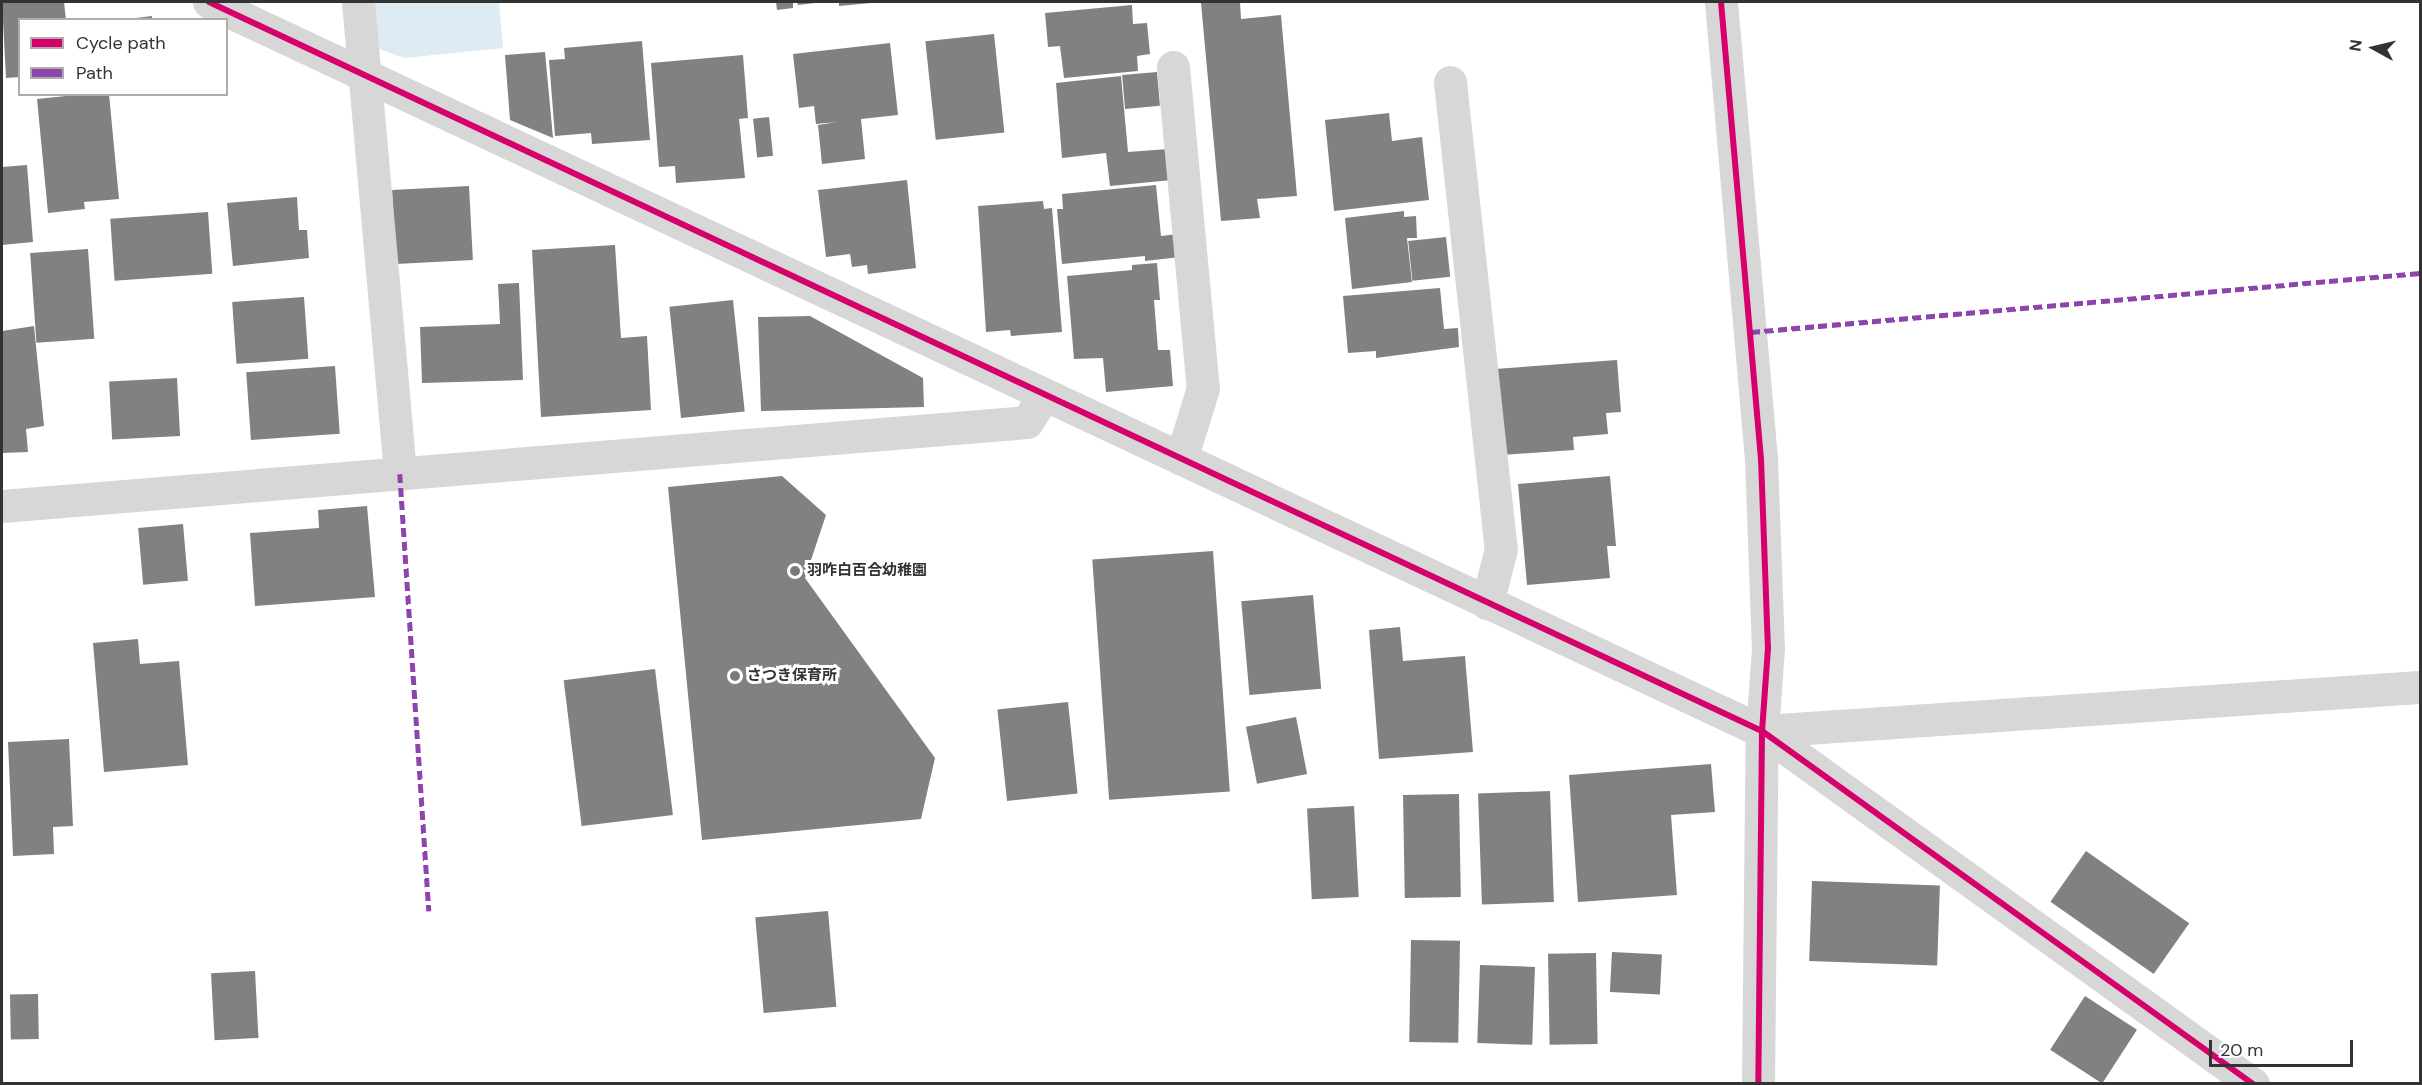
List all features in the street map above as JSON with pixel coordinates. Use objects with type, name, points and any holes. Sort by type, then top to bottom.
[{"type":"street","points":[[209,2],[1762,732],[2253,1083]]},
{"type":"street","points":[[358,2],[400,474]]},
{"type":"street","points":[[1721,2],[1761,459],[1768,648],[1762,732],[1762,975],[1758,1083]]},
{"type":"street","points":[[1173,67],[1203,388],[1181,459]]},
{"type":"street","points":[[1450,82],[1501,549],[1487,603]]},
{"type":"street","points":[[2,507],[1027,422],[1044,395]]},
{"type":"street","points":[[1762,732],[2421,687]]},
{"type":"shaded area","points":[[364,2],[499,2],[503,48],[404,58],[368,45]]},
{"type":"building","points":[[2,2],[64,2],[66,18],[18,18],[18,77],[6,78]]},
{"type":"building","points":[[776,2],[793,2],[793,8],[777,10]]},
{"type":"building","points":[[797,2],[815,2],[815,3],[798,5]]},
{"type":"building","points":[[839,2],[871,2],[871,3],[839,6]]},
{"type":"building","points":[[1240,2],[1241,19],[1281,15],[1297,196],[1257,199],[1260,218],[1221,221],[1201,3]]},
{"type":"building","points":[[1132,5],[1133,24],[1147,23],[1150,54],[1137,56],[1138,71],[1064,78],[1060,46],[1048,47],[1045,13]]},
{"type":"building","points":[[994,34],[1004,132],[936,140],[925,41]]},
{"type":"building","points":[[642,41],[650,140],[592,144],[591,133],[555,136],[549,60],[565,59],[564,48]]},
{"type":"building","points":[[890,43],[898,115],[861,119],[865,159],[822,164],[818,125],[837,122],[816,124],[814,106],[799,108],[793,54]]},
{"type":"building","points":[[545,52],[553,138],[510,120],[505,55]]},
{"type":"building","points":[[743,55],[748,118],[739,119],[745,178],[676,183],[675,166],[659,167],[651,63]]},
{"type":"building","points":[[1157,72],[1160,106],[1125,109],[1122,75]]},
{"type":"building","points":[[1121,76],[1128,152],[1168,149],[1172,180],[1110,186],[1106,153],[1062,158],[1056,83]]},
{"type":"building","points":[[66,96],[109,96],[119,199],[84,202],[85,209],[48,213],[37,99]]},
{"type":"building","points":[[1389,113],[1392,141],[1422,137],[1429,200],[1334,211],[1325,120]]},
{"type":"building","points":[[769,117],[773,156],[757,157],[753,119]]},
{"type":"building","points":[[27,165],[33,242],[2,245],[2,167]]},
{"type":"building","points":[[907,180],[916,268],[868,274],[867,265],[852,267],[850,254],[826,257],[818,190]]},
{"type":"building","points":[[1156,185],[1161,236],[1178,234],[1180,257],[1145,261],[1145,256],[1062,264],[1057,209],[1063,209],[1062,194]]},
{"type":"building","points":[[469,186],[473,260],[396,264],[392,190]]},
{"type":"building","points":[[297,197],[299,230],[307,230],[309,258],[233,266],[227,203]]},
{"type":"building","points":[[1043,201],[1044,209],[1052,208],[1062,332],[1011,336],[1010,330],[986,332],[978,206]]},
{"type":"building","points":[[1404,211],[1404,217],[1416,216],[1417,238],[1407,238],[1412,282],[1352,289],[1345,218]]},
{"type":"building","points":[[208,212],[212,274],[115,281],[110,219]]},
{"type":"building","points":[[1446,237],[1450,277],[1412,281],[1408,241]]},
{"type":"building","points":[[615,245],[621,338],[647,336],[651,410],[541,417],[532,250]]},
{"type":"building","points":[[88,249],[94,339],[36,343],[30,253]]},
{"type":"building","points":[[1157,263],[1160,300],[1154,300],[1158,350],[1170,350],[1173,386],[1106,392],[1103,358],[1074,359],[1067,276],[1132,270],[1132,265]]},
{"type":"building","points":[[519,283],[523,380],[422,383],[420,327],[500,324],[498,284]]},
{"type":"building","points":[[1440,288],[1444,329],[1458,328],[1459,347],[1376,358],[1376,351],[1348,353],[1343,296]]},
{"type":"building","points":[[304,297],[308,359],[237,364],[232,302]]},
{"type":"building","points":[[733,300],[745,411],[681,418],[669,307]]},
{"type":"building","points":[[810,316],[923,378],[924,407],[761,411],[758,317]]},
{"type":"building","points":[[34,326],[44,426],[26,429],[28,452],[2,453],[2,331]]},
{"type":"building","points":[[1617,360],[1621,412],[1606,413],[1608,434],[1573,437],[1574,450],[1501,455],[1495,369]]},
{"type":"building","points":[[335,366],[340,434],[251,440],[246,372]]},
{"type":"building","points":[[177,378],[180,436],[112,439],[109,382]]},
{"type":"building","points":[[782,476],[826,515],[805,578],[935,758],[921,819],[702,840],[668,487]]},
{"type":"building","points":[[1610,476],[1616,546],[1607,546],[1610,578],[1527,585],[1518,484]]},
{"type":"building","points":[[367,506],[375,597],[255,606],[250,533],[319,528],[318,510]]},
{"type":"building","points":[[183,524],[188,581],[143,585],[138,528]]},
{"type":"building","points":[[1213,551],[1230,791],[1109,800],[1092,559]]},
{"type":"building","points":[[1313,595],[1321,689],[1249,695],[1241,601]]},
{"type":"building","points":[[1400,627],[1403,661],[1465,656],[1473,752],[1379,759],[1369,630]]},
{"type":"building","points":[[138,639],[140,664],[179,661],[188,765],[104,772],[93,643]]},
{"type":"building","points":[[655,669],[673,815],[582,826],[564,680]]},
{"type":"building","points":[[1068,702],[1078,793],[1007,801],[997,709]]},
{"type":"building","points":[[1296,717],[1307,774],[1257,784],[1246,727]]},
{"type":"building","points":[[69,739],[73,826],[53,827],[54,854],[13,856],[8,742]]},
{"type":"building","points":[[1711,764],[1715,812],[1671,815],[1677,895],[1578,902],[1569,775]]},
{"type":"building","points":[[1550,791],[1554,902],[1482,904],[1478,794]]},
{"type":"building","points":[[1459,794],[1461,897],[1405,898],[1403,795]]},
{"type":"building","points":[[1354,806],[1359,897],[1312,899],[1307,808]]},
{"type":"building","points":[[2086,851],[2189,923],[2154,974],[2050,902]]},
{"type":"building","points":[[1812,881],[1940,885],[1937,965],[1809,961]]},
{"type":"building","points":[[828,911],[836,1007],[764,1013],[755,917]]},
{"type":"building","points":[[1411,940],[1460,941],[1458,1043],[1409,1042]]},
{"type":"building","points":[[1612,952],[1662,955],[1660,995],[1610,992]]},
{"type":"building","points":[[1596,953],[1598,1044],[1550,1045],[1548,954]]},
{"type":"building","points":[[1480,965],[1535,967],[1532,1045],[1477,1043]]},
{"type":"building","points":[[255,971],[259,1038],[215,1040],[211,973]]},
{"type":"building","points":[[10,994],[38,994],[39,1039],[11,1039]]},
{"type":"building","points":[[2085,996],[2137,1030],[2102,1083],[2050,1050]]},
{"type":"marked path","points":[[1751,332],[2420,273]]},
{"type":"marked path","points":[[400,474],[429,911]]},
{"type":"cycle path","points":[[209,2],[1762,731],[2253,1084]]},
{"type":"cycle path","points":[[1721,2],[1761,459],[1768,648],[1762,731],[1758,1084]]},
{"type":"place","name":"羽咋白百合幼稚園","points":[[795,571]]},
{"type":"place","name":"さつき保育所","points":[[735,676]]}]
